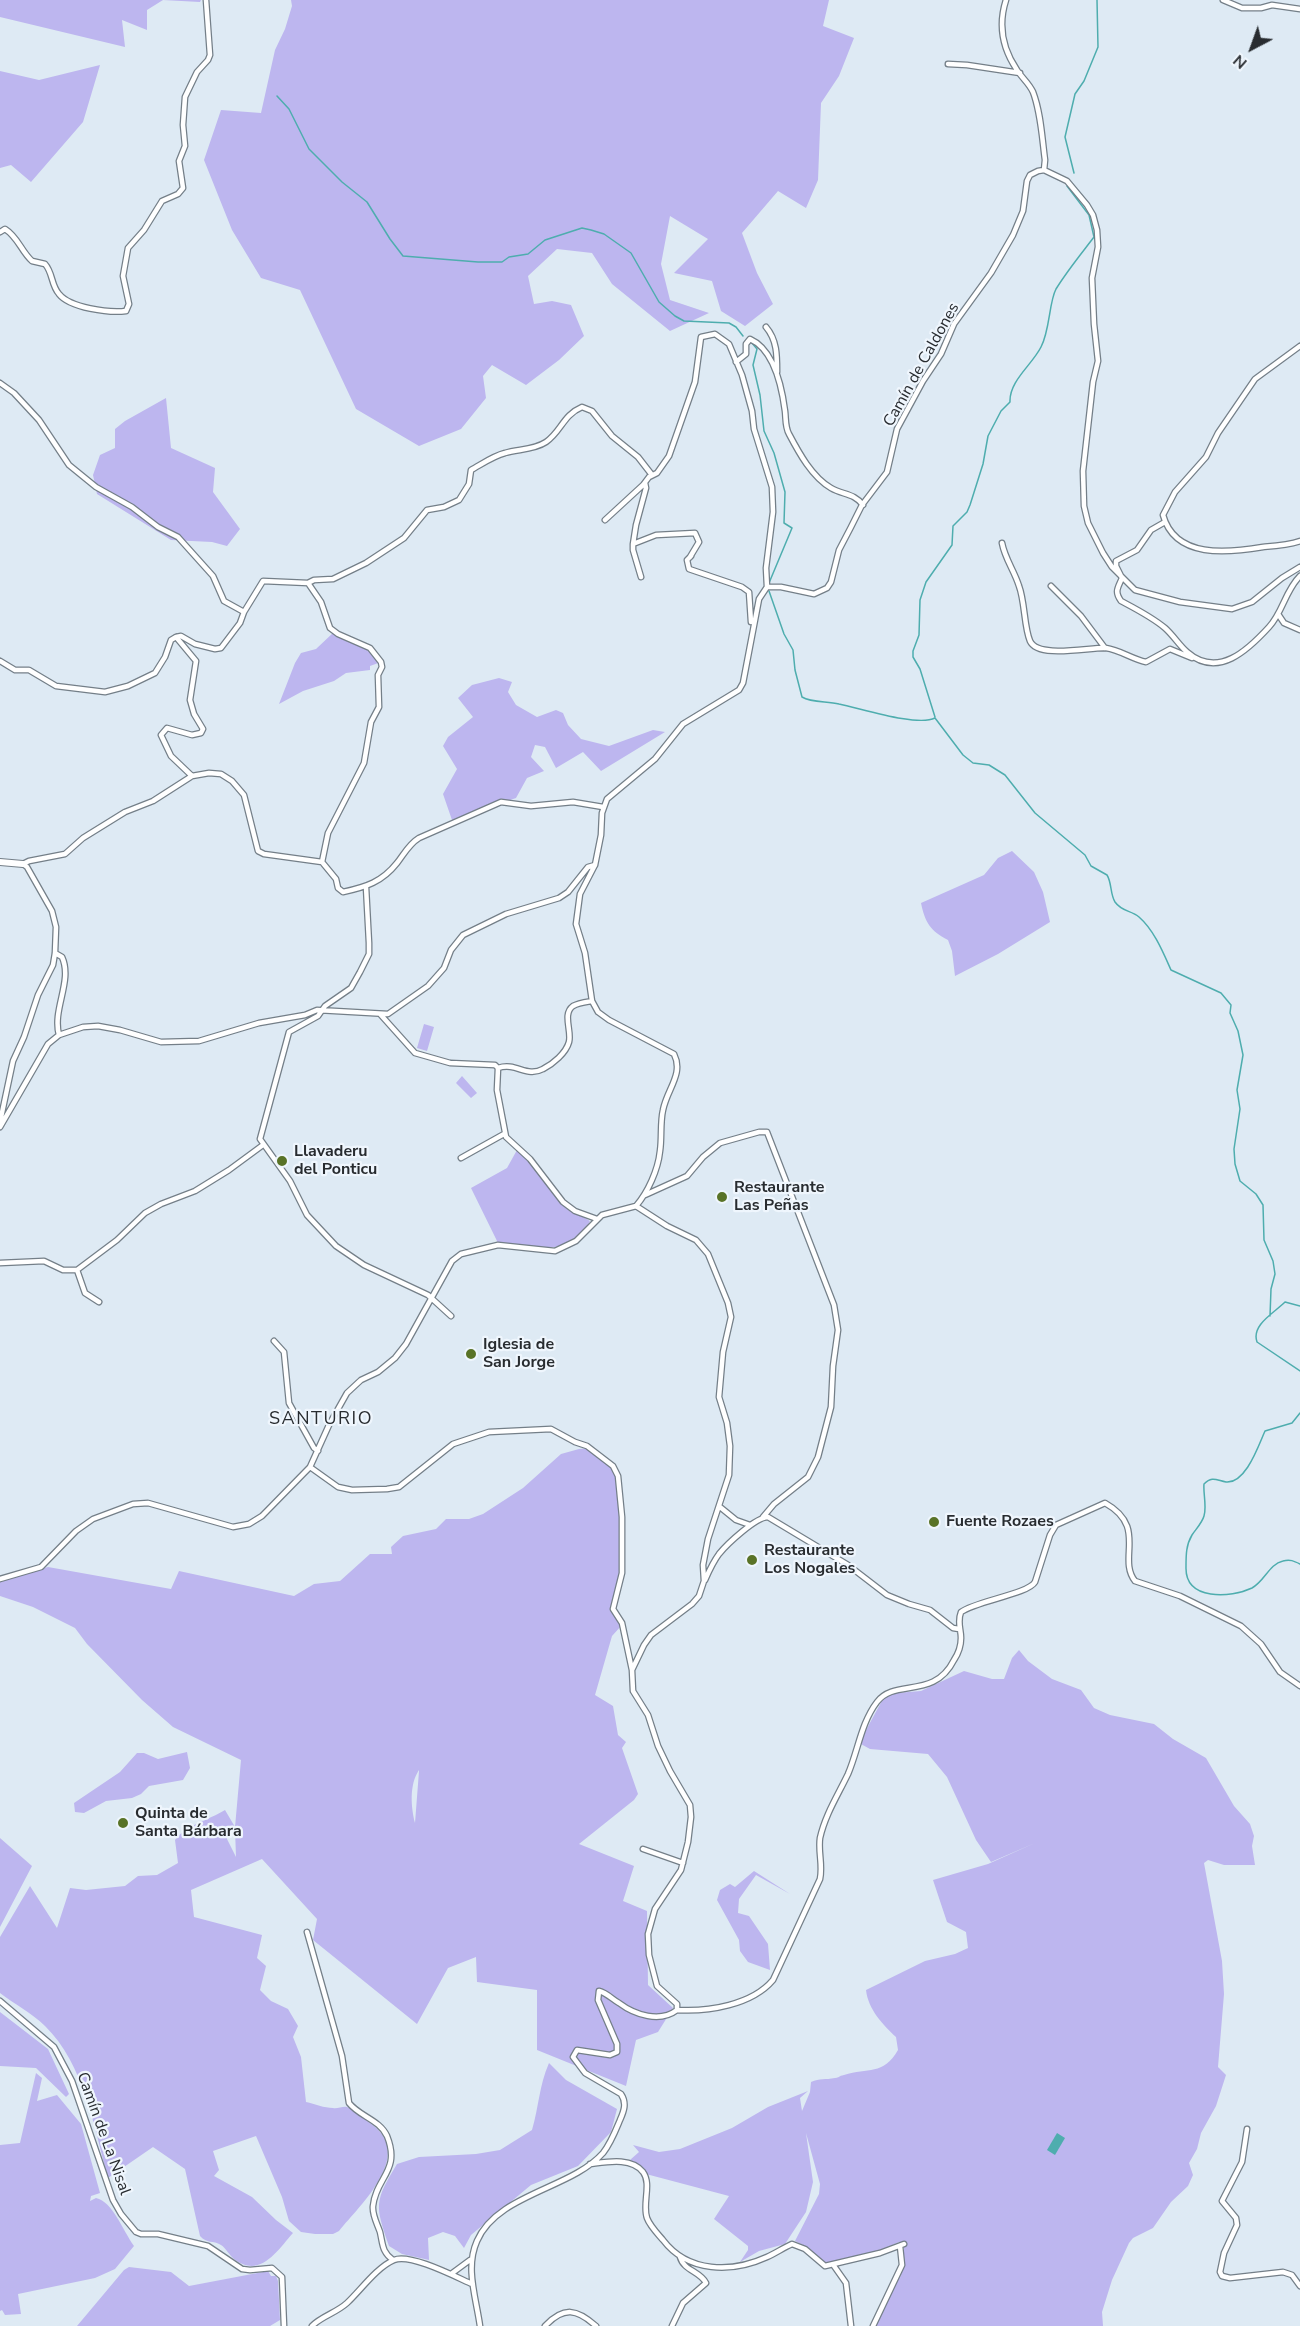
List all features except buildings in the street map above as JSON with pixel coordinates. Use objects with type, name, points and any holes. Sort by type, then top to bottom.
[{"type":"street","points":[[0,232],[5,229],[16,238],[32,261],[45,264],[58,293],[65,299],[100,311],[126,311],[129,304],[123,276],[128,248],[144,230],[162,201],[178,194],[183,188],[179,161],[185,146],[183,125],[185,97],[197,72],[210,55],[206,0]]},
{"type":"street","points":[[1006,0],[1000,24],[1002,36],[1036,100],[1044,153],[1044,170],[1067,182],[1087,205],[1093,215],[1097,230],[1098,247],[1092,278],[1098,361],[1093,382],[1083,471],[1084,506],[1088,523],[1103,553],[1122,578],[1135,590],[1180,602],[1232,609],[1252,602],[1300,567]]},
{"type":"street","points":[[1223,0],[1242,8],[1261,8],[1272,5],[1300,9]]},
{"type":"street","points":[[948,64],[1020,73]]},
{"type":"street","name":"Camín de Caldones","points":[[767,587],[781,587],[814,594],[827,588],[831,582],[839,550],[863,505],[887,472],[897,429],[940,354],[954,324],[991,273],[1013,235],[1023,211],[1030,176],[1044,170]]},
{"type":"street","points":[[766,327],[772,334],[777,352],[777,375],[788,432],[803,459],[828,487],[854,496],[863,505]]},
{"type":"street","points":[[0,1579],[41,1567],[76,1531],[93,1519],[133,1504],[148,1503],[233,1527],[249,1524],[262,1516],[310,1467],[347,1393],[361,1380],[378,1372],[395,1358],[406,1344],[448,1264],[461,1254],[498,1245],[555,1251],[576,1241],[597,1219],[608,1212],[636,1206],[645,1195],[659,1157],[663,1111],[678,1072],[678,1063],[674,1054],[598,1012],[592,1001],[585,953],[576,924],[580,894],[595,865],[601,835],[603,807],[618,788],[656,759],[683,724],[739,690],[744,683],[759,599],[767,587],[767,556],[773,512],[772,487],[754,429],[752,411],[736,362],[729,344],[715,334],[701,338],[694,382],[664,466],[605,520]]},
{"type":"street","points":[[736,362],[746,354],[746,344],[750,339],[761,346],[777,375]]},
{"type":"street","points":[[1300,346],[1262,372],[1249,387],[1218,433],[1206,457],[1175,492],[1164,511],[1165,522],[1176,537],[1195,548],[1231,552],[1300,541]]},
{"type":"street","points":[[0,383],[14,393],[39,420],[69,465],[96,487],[178,537],[213,576],[224,601],[244,612]]},
{"type":"street","points":[[0,661],[15,670],[29,670],[56,686],[91,692],[112,691],[154,673],[165,657],[171,640],[177,637],[181,636],[205,647],[221,648],[240,623],[263,581],[308,583],[314,580],[333,579],[366,563],[404,538],[427,510],[444,507],[459,500],[467,490],[471,470],[501,454],[538,447],[546,443],[569,415],[582,407],[592,411],[612,436],[638,457],[652,475]]},
{"type":"street","points":[[641,577],[633,544],[646,488],[645,483]]},
{"type":"street","points":[[1122,578],[1116,561],[1137,550],[1151,530],[1165,522]]},
{"type":"street","points":[[633,544],[656,535],[695,533],[699,542],[687,560],[689,569],[742,587],[749,592],[752,630]]},
{"type":"street","points":[[1002,543],[1004,556],[1019,585],[1031,643],[1047,650],[1080,651],[1105,648],[1146,662],[1170,649],[1203,662],[1217,663],[1244,653],[1269,627],[1278,614],[1288,590],[1300,576]]},
{"type":"street","points":[[1122,578],[1116,588],[1121,601],[1165,629],[1187,652],[1203,662]]},
{"type":"street","points":[[308,583],[321,602],[330,628],[370,648],[381,662],[382,667],[378,675],[379,706],[371,722],[364,763],[328,833],[322,862]]},
{"type":"street","points":[[1051,586],[1081,616],[1105,648]]},
{"type":"street","points":[[1278,614],[1284,623],[1300,630]]},
{"type":"street","points":[[1269,627],[1284,623]]},
{"type":"street","points":[[177,637],[196,662],[190,700],[194,714],[203,729],[201,733],[192,735],[167,728],[161,735],[171,756],[192,776]]},
{"type":"street","points":[[0,862],[23,864],[65,854],[83,838],[125,812],[153,801],[192,776],[209,773],[221,774],[238,787],[244,795],[258,851],[264,855],[322,862],[336,879],[341,891],[366,887],[385,876],[414,841],[501,802],[531,806],[573,802],[603,807]]},
{"type":"street","points":[[0,1122],[12,1061],[24,1037],[38,995],[53,965],[55,953],[56,927],[52,911],[27,867],[23,864]]},
{"type":"street","points":[[0,1127],[48,1044],[59,1035],[83,1027],[98,1026],[161,1042],[199,1041],[259,1023],[300,1016],[323,1009],[388,1014],[428,986],[442,971],[451,950],[463,935],[506,914],[559,898],[568,892],[588,867],[595,865]]},
{"type":"street","points":[[366,887],[369,954],[351,988],[323,1009],[318,1016],[291,1030],[287,1036],[260,1135],[263,1145],[273,1155],[290,1181],[307,1215],[336,1246],[364,1265],[431,1298],[452,1316]]},
{"type":"street","points":[[55,953],[62,957],[66,967],[58,1011],[59,1035]]},
{"type":"street","points":[[380,1014],[415,1053],[450,1064],[495,1065],[498,1068],[513,1066],[535,1073],[550,1065],[565,1050],[569,1042],[568,1015],[570,1010],[574,1005],[592,1001]]},
{"type":"street","points":[[498,1068],[497,1090],[504,1134],[530,1159],[563,1202],[574,1211],[597,1219]]},
{"type":"street","points":[[632,1670],[651,1635],[699,1596],[704,1581],[720,1553],[808,1477],[819,1457],[831,1413],[832,1366],[838,1330],[830,1294],[767,1132],[759,1132],[720,1143],[703,1157],[687,1176],[645,1195]]},
{"type":"street","points":[[461,1158],[504,1134]]},
{"type":"street","points":[[0,1263],[44,1261],[63,1270],[77,1270],[117,1240],[145,1213],[160,1204],[195,1191],[263,1145]]},
{"type":"street","points":[[636,1206],[667,1227],[696,1239],[708,1254],[728,1303],[731,1317],[723,1352],[719,1397],[727,1422],[729,1475],[708,1539],[703,1565],[704,1581]]},
{"type":"street","points":[[77,1270],[85,1293],[99,1302]]},
{"type":"street","points":[[274,1341],[284,1352],[289,1403],[314,1448],[318,1451]]},
{"type":"street","points":[[310,1467],[338,1487],[352,1490],[387,1490],[399,1487],[453,1444],[489,1432],[551,1429],[592,1448],[613,1466],[618,1476],[622,1517],[622,1574],[613,1610],[622,1623],[632,1670],[633,1691],[648,1715],[669,1771],[690,1805],[691,1817],[681,1870],[655,1909],[648,1934],[649,1955],[657,1986],[677,2004],[677,2010]]},
{"type":"street","points":[[481,2326],[472,2284],[470,2260],[477,2239],[500,2212],[590,2164],[611,2142],[625,2105],[621,2094],[585,2073],[573,2057],[574,2053],[582,2050],[610,2055],[617,2052],[617,2044],[598,2000],[599,1991],[606,1993],[633,2011],[646,2016],[660,2016],[677,2010],[711,2008],[736,2002],[761,1991],[773,1980],[820,1879],[822,1865],[820,1842],[824,1823],[849,1773],[857,1743],[875,1705],[887,1693],[921,1687],[943,1676],[961,1645],[958,1629],[959,1616],[966,1609],[1031,1588],[1050,1535],[1056,1525],[1105,1503],[1116,1510],[1128,1525],[1131,1572],[1135,1581],[1180,1596],[1241,1626],[1261,1644],[1280,1672],[1300,1686]]},
{"type":"street","points":[[720,1507],[736,1520],[751,1525]]},
{"type":"street","points":[[764,1517],[772,1519],[838,1559],[887,1594],[901,1602],[930,1611],[953,1628],[958,1629]]},
{"type":"street","points":[[643,1849],[683,1863]]},
{"type":"street","points":[[308,1932],[342,2056],[349,2103],[378,2125],[387,2138],[391,2163],[379,2186],[373,2212],[384,2252],[393,2260]]},
{"type":"street","name":"Camín de La Nisal","points":[[0,2001],[54,2047],[72,2081],[113,2200],[133,2229],[141,2234],[158,2234],[207,2246],[242,2269],[272,2268],[282,2277],[284,2326]]},
{"type":"street","points":[[1247,2128],[1242,2162],[1222,2201],[1236,2218],[1237,2224],[1224,2253],[1220,2272],[1222,2276],[1230,2278],[1283,2271],[1292,2275],[1300,2286]]},
{"type":"street","points":[[590,2164],[626,2163],[644,2173],[647,2218],[668,2247],[680,2257],[709,2268],[724,2268],[767,2257],[792,2244],[805,2249],[825,2266],[834,2266],[902,2245],[902,2265],[873,2326]]},
{"type":"street","points":[[672,2326],[683,2303],[706,2283],[704,2279],[683,2264],[680,2257]]},
{"type":"street","points":[[312,2326],[348,2302],[365,2283],[393,2260],[399,2258],[451,2274],[472,2284]]},
{"type":"street","points":[[451,2274],[470,2260]]},
{"type":"street","points":[[834,2266],[846,2283],[852,2326]]},
{"type":"street","points":[[545,2326],[555,2315],[566,2311],[577,2312],[596,2326]]},
{"type":"shaded area","points":[[0,0],[163,0],[147,10],[147,30],[122,20],[125,47],[0,17]]},
{"type":"shaded area","points":[[163,0],[201,0],[200,2]]},
{"type":"shaded area","points":[[291,0],[829,0],[823,26],[854,38],[839,76],[821,103],[818,180],[806,208],[778,191],[742,233],[757,273],[773,304],[745,326],[721,311],[712,281],[674,273],[708,239],[670,216],[661,264],[670,300],[709,313],[670,331],[612,284],[592,253],[557,249],[528,276],[534,304],[552,301],[571,305],[584,336],[559,360],[526,385],[492,365],[483,376],[486,398],[461,429],[419,446],[356,409],[300,290],[261,278],[232,230],[204,160],[221,110],[261,113],[275,50],[285,29],[292,6]]},
{"type":"shaded area","points":[[100,65],[83,122],[31,182],[11,165],[0,168],[0,71],[39,80]]},
{"type":"shaded area","points":[[166,398],[171,448],[215,468],[213,492],[240,529],[227,546],[212,542],[171,540],[97,494],[93,475],[100,455],[115,448],[115,429]]},
{"type":"shaded area","points":[[334,632],[365,644],[381,662],[370,666],[370,670],[346,673],[334,681],[303,691],[279,704],[301,653],[316,649]]},
{"type":"shaded area","points":[[499,678],[512,682],[508,692],[516,705],[537,717],[556,710],[563,713],[568,725],[581,739],[609,746],[653,730],[665,732],[601,771],[583,752],[556,768],[545,747],[535,745],[531,757],[544,771],[527,778],[516,798],[452,820],[443,794],[457,769],[443,746],[448,737],[473,717],[458,698],[472,685]]},
{"type":"shaded area","points":[[1012,851],[1034,872],[1043,892],[1050,922],[998,954],[955,976],[952,951],[948,940],[929,925],[921,903],[984,875],[998,858]]},
{"type":"shaded area","points":[[424,1024],[434,1027],[427,1051],[417,1048]]},
{"type":"shaded area","points":[[462,1076],[477,1093],[471,1098],[456,1083]]},
{"type":"shaded area","points":[[517,1150],[534,1167],[564,1206],[590,1221],[574,1239],[556,1247],[547,1248],[498,1243],[471,1188],[507,1168]]},
{"type":"shaded area","points":[[592,1448],[613,1466],[618,1476],[622,1573],[611,1611],[622,1625],[612,1636],[595,1695],[613,1706],[618,1735],[626,1742],[622,1748],[638,1794],[634,1800],[579,1844],[634,1866],[623,1901],[647,1911],[648,1985],[673,2008],[658,2032],[636,2040],[626,2086],[537,2050],[537,1990],[477,1982],[476,1957],[448,1968],[417,2024],[313,1940],[317,1919],[262,1859],[191,1890],[194,1917],[262,1935],[257,1958],[266,1966],[260,1990],[271,2001],[288,2009],[298,2026],[293,2037],[301,2057],[306,2102],[353,2110],[383,2135],[388,2149],[386,2164],[371,2193],[339,2231],[333,2234],[301,2232],[289,2221],[282,2197],[256,2136],[213,2151],[219,2170],[214,2176],[252,2197],[293,2233],[267,2260],[252,2266],[243,2264],[234,2259],[221,2245],[200,2236],[185,2169],[153,2147],[108,2178],[86,2097],[69,2059],[45,2026],[0,1993],[0,1937],[30,1886],[57,1928],[70,1888],[86,1890],[125,1886],[138,1876],[157,1875],[178,1863],[175,1840],[185,1830],[225,1810],[235,1827],[241,1760],[173,1727],[142,1700],[87,1644],[75,1628],[33,1607],[0,1596],[0,1582],[48,1567],[171,1589],[179,1571],[294,1596],[314,1584],[340,1581],[370,1554],[392,1554],[391,1547],[403,1536],[436,1529],[446,1519],[469,1519],[483,1514],[523,1488],[561,1454]],"holes":[[[419,1771],[415,1823],[412,1796]],[[235,1829],[236,1857],[225,1835]]]},
{"type":"shaded area","points":[[1019,1650],[1028,1661],[1052,1679],[1081,1690],[1094,1708],[1110,1715],[1154,1724],[1173,1739],[1206,1758],[1234,1806],[1250,1824],[1254,1836],[1252,1846],[1255,1865],[1224,1865],[1208,1860],[1204,1863],[1222,1961],[1224,1994],[1218,2067],[1226,2075],[1216,2106],[1201,2133],[1197,2149],[1189,2163],[1193,2175],[1188,2186],[1171,2202],[1153,2228],[1133,2238],[1129,2243],[1112,2280],[1102,2312],[1103,2326],[875,2326],[904,2266],[904,2244],[899,2242],[880,2251],[825,2264],[805,2246],[795,2241],[819,2194],[820,2184],[806,2133],[813,2182],[806,2212],[785,2244],[759,2251],[740,2262],[748,2246],[714,2219],[729,2196],[646,2174],[630,2160],[639,2152],[633,2145],[659,2152],[680,2149],[732,2128],[768,2107],[808,2091],[800,2098],[802,2111],[810,2092],[811,2082],[881,2067],[892,2058],[898,2050],[896,2037],[873,2010],[866,1990],[925,1961],[955,1954],[968,1948],[966,1932],[947,1922],[933,1880],[988,1864],[1035,1843],[991,1862],[976,1840],[947,1777],[928,1754],[870,1749],[859,1743],[884,1697],[896,1693],[921,1691],[964,1671],[992,1679],[1004,1679],[1012,1658]]},
{"type":"shaded area","points":[[187,1752],[190,1768],[183,1780],[149,1786],[141,1794],[132,1798],[106,1801],[84,1813],[75,1812],[74,1803],[120,1772],[137,1753],[144,1753],[158,1759]]},
{"type":"shaded area","points":[[0,1838],[32,1866],[0,1927]]},
{"type":"shaded area","points":[[754,1871],[790,1894],[756,1875],[739,1899],[738,1913],[749,1916],[768,1944],[770,1970],[748,1962],[740,1951],[739,1940],[717,1900],[720,1890],[730,1884],[735,1887]]},
{"type":"shaded area","points":[[0,2012],[48,2049],[69,2094],[66,2097],[36,2068],[0,2066]]},
{"type":"shaded area","points":[[549,2063],[566,2080],[617,2109],[611,2132],[578,2166],[531,2185],[471,2235],[464,2248],[455,2236],[443,2232],[428,2238],[429,2260],[402,2254],[389,2246],[381,2221],[379,2204],[384,2187],[397,2164],[419,2157],[476,2154],[500,2150],[532,2130]]},
{"type":"shaded area","points":[[36,2073],[42,2078],[37,2101],[57,2095],[81,2124],[100,2193],[91,2196],[90,2201],[96,2198],[107,2205],[134,2246],[115,2269],[95,2278],[18,2294],[21,2314],[5,2315],[2,2310],[0,2311],[0,2145],[20,2143]]},
{"type":"shaded area","points":[[129,2267],[171,2272],[189,2286],[268,2271],[271,2276],[276,2276],[278,2281],[280,2320],[270,2326],[77,2326]]},
{"type":"water","points":[[1057,2133],[1065,2138],[1055,2155],[1047,2150]]},
{"type":"waterway","points":[[1074,173],[1065,137],[1075,94],[1084,81],[1098,47],[1097,0]]},
{"type":"waterway","points":[[277,96],[289,109],[309,149],[342,182],[367,202],[403,256],[502,262],[509,257],[528,254],[545,240],[582,228],[591,230],[604,234],[631,253],[659,302],[675,316],[684,321],[729,323],[736,327],[743,336]]},
{"type":"waterway","points":[[935,717],[920,669],[913,657],[919,635],[920,600],[926,582],[952,545],[953,526],[967,512],[970,505],[983,464],[988,436],[1001,411],[1010,402],[1017,380],[1041,347],[1056,289],[1094,237],[1089,215],[1067,186]]},
{"type":"waterway","points":[[752,343],[757,349],[753,365],[760,395],[764,431],[774,453],[785,492],[784,523],[792,528],[769,583]]},
{"type":"waterway","points":[[769,591],[784,634],[793,650],[802,697],[902,719],[935,718],[963,755],[973,763],[989,765],[1005,775],[1035,813],[1085,855],[1091,866],[1107,875],[1115,902],[1121,908],[1136,915],[1149,928],[1171,970],[1221,993],[1231,1005],[1230,1013],[1238,1031],[1243,1055],[1237,1090],[1240,1109],[1234,1149],[1235,1164],[1240,1181],[1256,1194],[1263,1205],[1264,1240],[1273,1261],[1275,1274],[1271,1289],[1270,1316]]},
{"type":"waterway","points":[[1300,1306],[1285,1302],[1260,1325],[1256,1336],[1257,1342],[1300,1371]]},
{"type":"waterway","points":[[1300,1413],[1292,1423],[1265,1431],[1251,1462],[1240,1477],[1226,1482],[1212,1479],[1204,1484],[1205,1512],[1189,1543],[1186,1567],[1188,1578],[1193,1586],[1201,1591],[1222,1595],[1252,1588],[1270,1569],[1285,1560],[1300,1564]]},
{"type":"place","name":"Llavaderu del Ponticu","points":[[282,1161]]},
{"type":"place","name":"Restaurante Las Peñas","points":[[722,1197]]},
{"type":"place","name":"Iglesia de San Jorge","points":[[471,1354]]},
{"type":"place","name":"Fuente Rozaes","points":[[934,1522]]},
{"type":"place","name":"Restaurante Los Nogales","points":[[752,1560]]},
{"type":"place","name":"Quinta de Santa Bárbara","points":[[123,1823]]},
{"type":"district","name":"SANTURIO","points":[[321,1420]]}]
